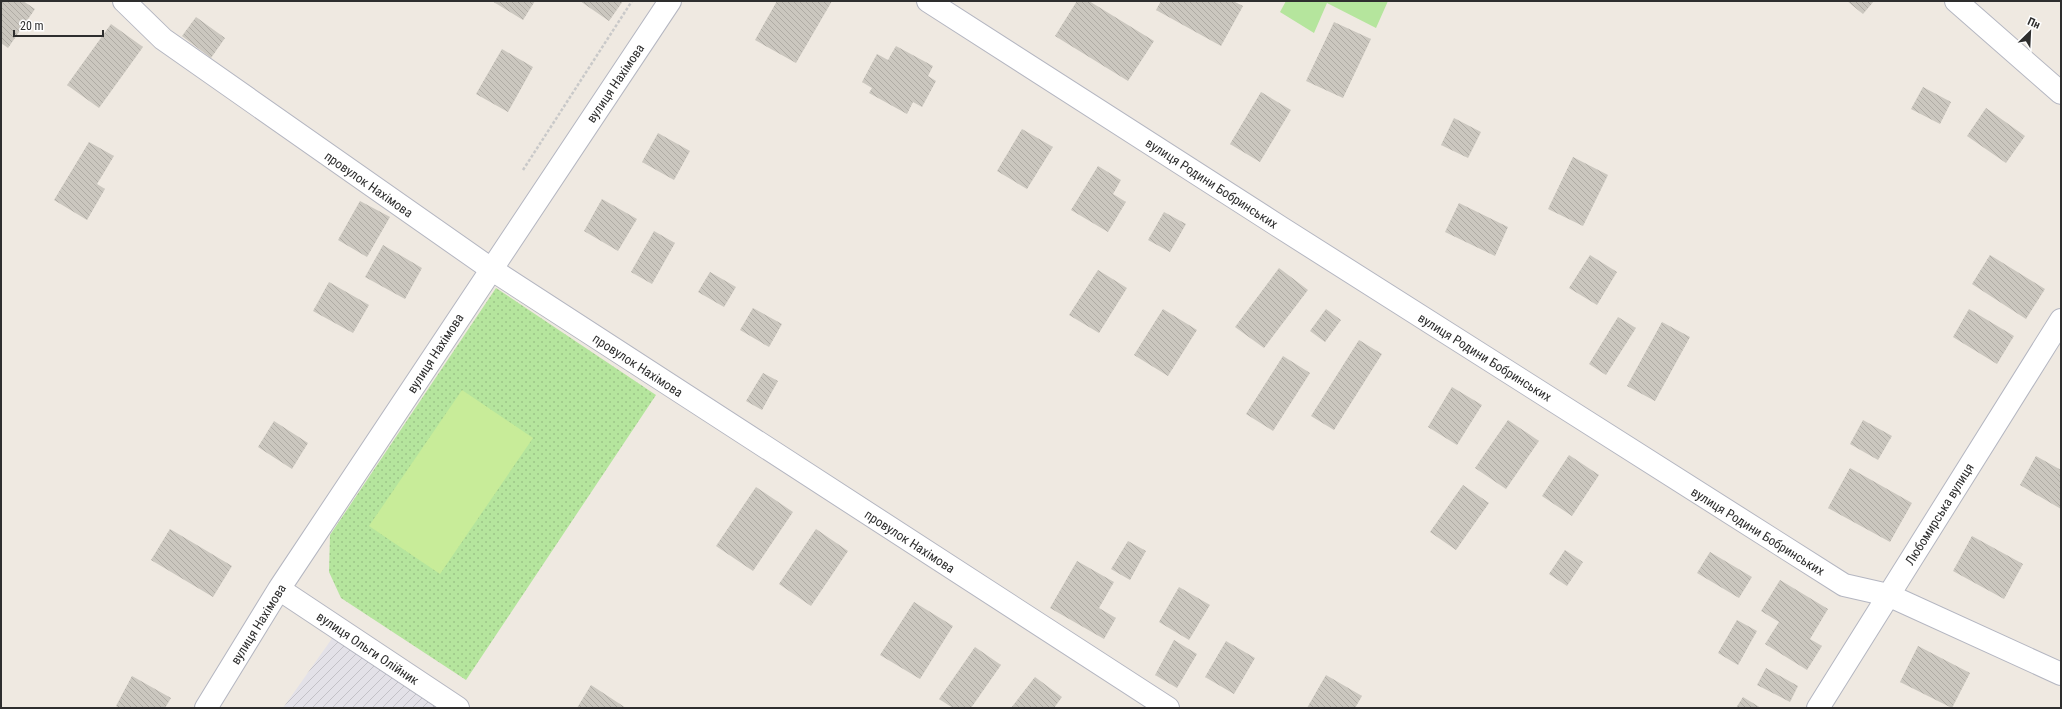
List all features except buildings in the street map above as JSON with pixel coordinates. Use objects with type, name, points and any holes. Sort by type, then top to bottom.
[{"type":"street","name":"провулок Нахімова","points":[[124,1],[163,39],[491,269],[1168,708]]},
{"type":"street","name":"вулиця Нахімова","points":[[206,708],[279,589],[670,1]]},
{"type":"street","name":"вулиця Родини Бобринських","points":[[928,1],[1287,232],[1844,585],[1888,595],[2061,674]]},
{"type":"street","points":[[1956,1],[2061,93]]},
{"type":"street","name":"Любомирська вулиця","points":[[1818,708],[2061,320]]},
{"type":"street","name":"вулиця Ольги Олійник","points":[[279,589],[458,708]]},
{"type":"path","points":[[522,172],[632,1]]},
{"type":"shaded area","points":[[333,637],[438,708],[283,708]]},
{"type":"green space","points":[[1286,1],[1388,1],[1376,28],[1327,3],[1314,33],[1280,12]]},
{"type":"green space","points":[[496,288],[656,395],[466,680],[341,598],[329,572],[330,535]]},
{"type":"green space","points":[[462,390],[533,438],[440,574],[369,526]]}]
